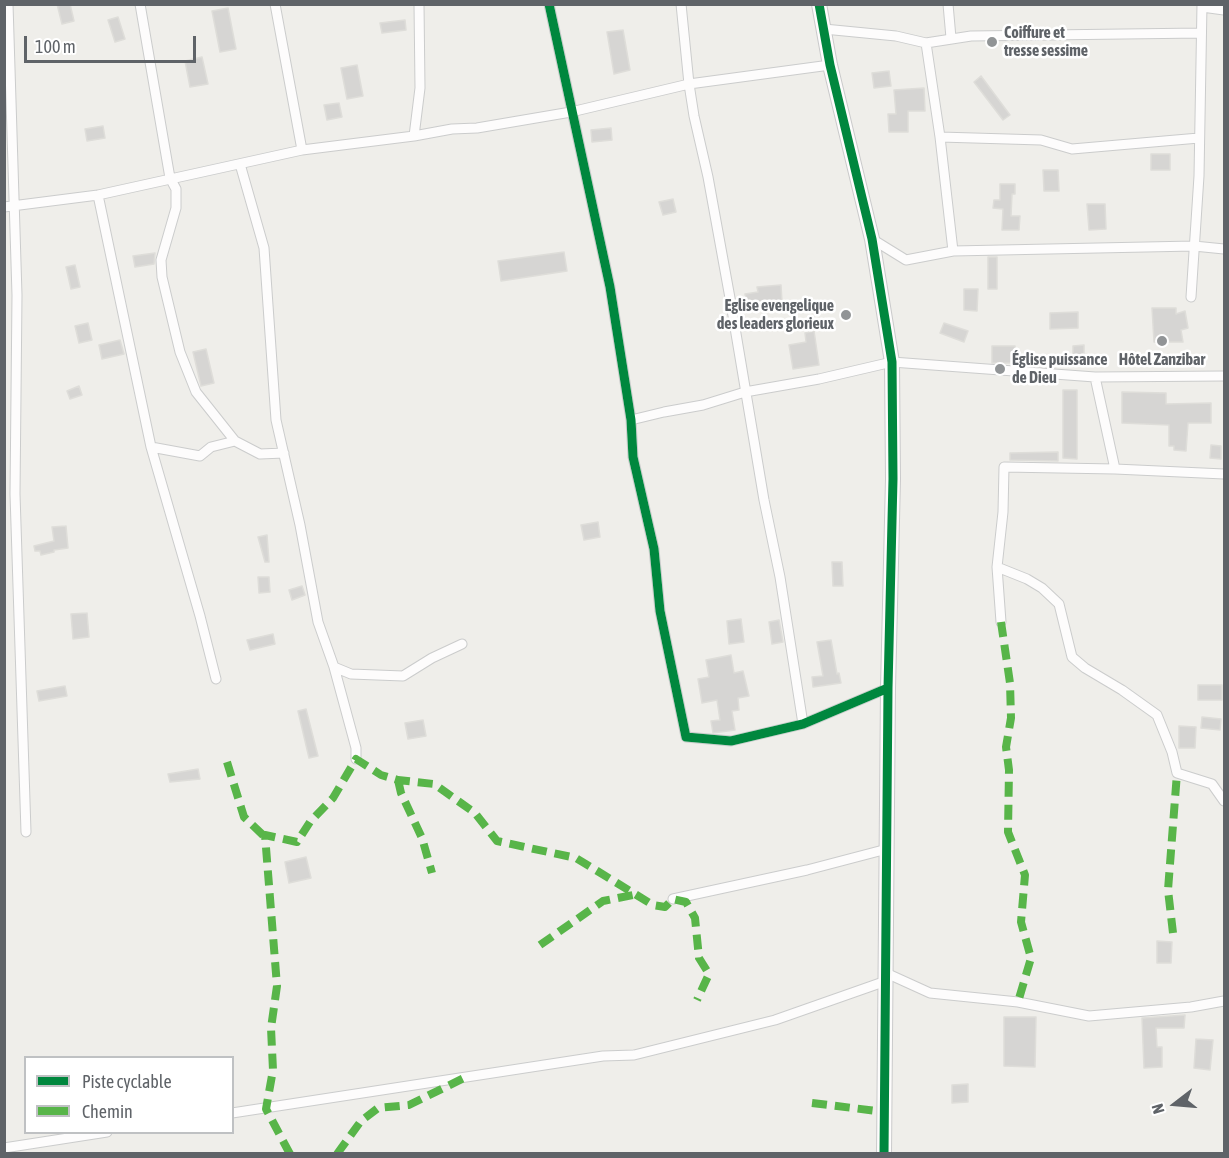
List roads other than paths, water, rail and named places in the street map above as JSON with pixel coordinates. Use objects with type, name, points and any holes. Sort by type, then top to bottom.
[{"type":"street","points":[[8,4],[9,206],[17,295],[15,494],[26,832]]},
{"type":"street","points":[[140,4],[170,178],[176,189],[176,208],[161,260],[162,277],[180,352],[196,392],[235,441],[260,454],[284,453]]},
{"type":"street","points":[[275,4],[302,150]]},
{"type":"street","points":[[414,136],[420,88],[419,4]]},
{"type":"street","points":[[549,4],[610,287],[631,420],[633,457],[654,549],[660,611],[686,736],[731,741],[803,724],[888,688]]},
{"type":"street","points":[[681,4],[689,84],[780,577],[803,724]]},
{"type":"street","points":[[819,4],[830,65],[872,239],[892,362],[893,479],[888,688],[884,1154]]},
{"type":"street","points":[[948,4],[951,38]]},
{"type":"street","points":[[1191,297],[1199,138],[1202,6],[1224,9]]},
{"type":"street","points":[[824,29],[896,36],[926,43],[971,36],[1201,33]]},
{"type":"street","points":[[926,43],[940,137],[953,252]]},
{"type":"street","points":[[9,206],[98,195],[302,150],[452,129],[477,128],[571,112],[689,84],[830,65]]},
{"type":"street","points":[[940,137],[1041,140],[1072,149],[1199,138]]},
{"type":"street","points":[[240,164],[264,248],[276,420],[300,525],[318,622],[334,667],[356,748],[356,759]]},
{"type":"street","points":[[98,195],[151,447],[216,679]]},
{"type":"street","points":[[872,239],[906,260],[953,252],[1194,246],[1224,249]]},
{"type":"street","points":[[631,420],[703,405],[745,392],[819,379],[892,362],[1095,377],[1224,376]]},
{"type":"street","points":[[1095,377],[1114,469]]},
{"type":"street","points":[[151,447],[200,456],[211,447],[235,441]]},
{"type":"street","points":[[1001,622],[997,567],[1003,512],[1004,467],[1224,474]]},
{"type":"street","points":[[4,495],[15,494]]},
{"type":"street","points":[[997,567],[1027,579],[1042,588],[1059,604],[1072,657],[1157,715],[1172,752],[1177,773],[1212,784],[1224,801]]},
{"type":"street","points":[[334,667],[351,674],[403,676],[432,658],[462,644]]},
{"type":"street","points":[[674,899],[807,870],[887,849]]},
{"type":"street","points":[[234,1113],[603,1056],[634,1055],[775,1020],[886,977],[930,993],[1018,1002],[1089,1016],[1191,1007],[1224,1001]]},
{"type":"street","points":[[4,1148],[94,1134]]},
{"type":"place","name":"Coiffure et tresse sessime","points":[[992,42]]},
{"type":"place","name":"Eglise evengelique des leaders glorieux","points":[[846,315]]},
{"type":"place","name":"Hôtel Zanzibar","points":[[1162,341]]},
{"type":"place","name":"Église puissance de Dieu","points":[[1000,369]]}]
